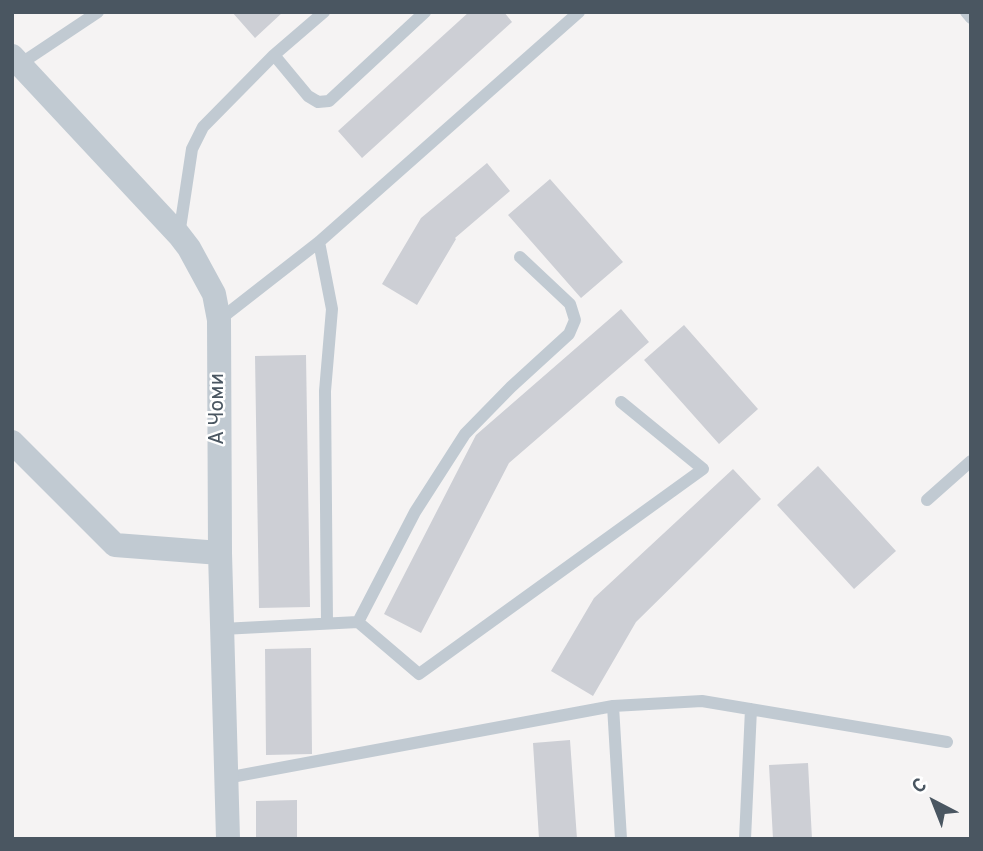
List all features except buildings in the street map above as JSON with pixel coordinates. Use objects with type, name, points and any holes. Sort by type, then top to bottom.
[{"type":"street","name":"А Чоми","points":[[16,60],[179,235],[214,294],[219,320],[220,553],[228,839]]},
{"type":"street","points":[[12,442],[115,545],[220,553]]},
{"type":"lane","points":[[16,60],[98,12]]},
{"type":"lane","points":[[179,235],[192,149],[204,127],[274,55],[324,12]]},
{"type":"lane","points":[[274,55],[308,96],[318,102],[329,102],[425,12]]},
{"type":"lane","points":[[219,320],[319,242],[579,12]]},
{"type":"lane","points":[[966,12],[971,18]]},
{"type":"lane","points":[[319,242],[332,309],[325,391],[327,623]]},
{"type":"lane","points":[[358,622],[415,512],[465,434],[569,334],[575,320],[570,304],[520,257]]},
{"type":"lane","points":[[222,629],[358,622],[419,674],[703,469],[621,402]]},
{"type":"lane","points":[[927,500],[971,461]]},
{"type":"lane","points":[[226,778],[613,706],[702,701],[947,742]]},
{"type":"lane","points":[[613,706],[621,839]]},
{"type":"lane","points":[[745,839],[751,709]]}]
